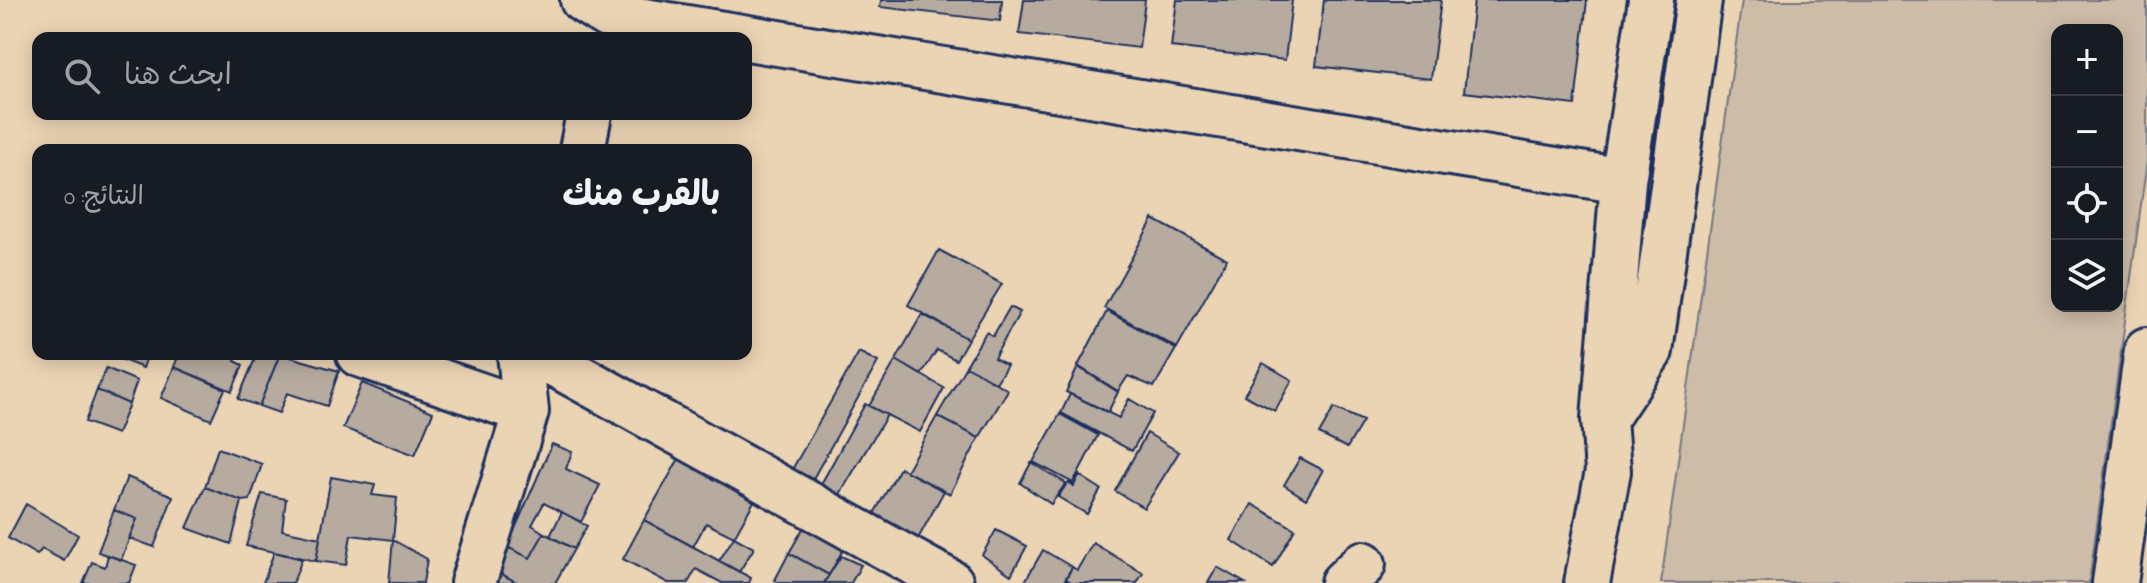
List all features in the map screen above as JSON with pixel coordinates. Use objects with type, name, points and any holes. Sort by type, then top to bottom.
[{"type":"main road","points":[[1587,583],[1608,471],[1604,419],[1623,181],[1651,0]]},
{"type":"main road","points":[[1604,419],[1650,351],[1699,0]]},
{"type":"main road","points":[[598,18],[686,32]]},
{"type":"main road","points":[[752,42],[1623,181]]},
{"type":"main road","points":[[583,144],[588,120]]},
{"type":"main road","points":[[2115,583],[2147,350]]},
{"type":"main road","points":[[377,360],[526,411]]},
{"type":"main road","points":[[473,583],[526,411],[521,360]]},
{"type":"main road","points":[[548,360],[951,583]]},
{"type":"shaded area","points":[[1742,0],[2147,0],[2147,161],[2089,583],[1661,583]]},
{"type":"building","points":[[881,0],[1002,0],[1000,21],[880,7]]},
{"type":"building","points":[[1024,0],[1145,0],[1139,48],[1019,34]]},
{"type":"building","points":[[1177,0],[1292,0],[1285,60],[1171,47]]},
{"type":"building","points":[[1324,0],[1441,0],[1431,79],[1316,66]]},
{"type":"building","points":[[1474,0],[1587,0],[1575,105],[1464,92]]},
{"type":"building","points":[[1153,219],[1227,259],[1177,348],[1104,308]]},
{"type":"building","points":[[939,250],[1002,284],[968,339],[908,305]]},
{"type":"building","points":[[1010,307],[1020,312],[994,358],[1007,365],[996,383],[966,366],[986,332],[993,336]]},
{"type":"building","points":[[1107,311],[1176,349],[1154,387],[1128,376],[1118,391],[1078,366]]},
{"type":"building","points":[[922,314],[968,339],[956,360],[937,350],[921,375],[896,360]]},
{"type":"building","points":[[859,352],[878,362],[810,484],[790,473]]},
{"type":"building","points":[[122,360],[146,360],[143,368]]},
{"type":"building","points":[[177,360],[236,360],[243,365],[232,391],[174,367]]},
{"type":"building","points":[[254,360],[278,360],[259,406],[238,399]]},
{"type":"building","points":[[278,360],[301,360],[339,371],[327,406],[287,393],[279,413],[259,406]]},
{"type":"building","points":[[896,360],[944,388],[920,432],[869,406]]},
{"type":"building","points":[[1263,363],[1292,380],[1275,411],[1244,395]]},
{"type":"building","points":[[966,366],[1008,390],[979,438],[937,416]]},
{"type":"building","points":[[174,367],[225,389],[211,420],[161,398]]},
{"type":"building","points":[[1078,367],[1118,392],[1108,412],[1066,392]]},
{"type":"building","points":[[106,368],[137,381],[129,404],[97,390]]},
{"type":"building","points":[[362,383],[433,412],[415,455],[343,428]]},
{"type":"building","points":[[97,390],[129,404],[117,434],[85,422]]},
{"type":"building","points":[[1070,394],[1119,418],[1129,399],[1153,413],[1132,451],[1061,413]]},
{"type":"building","points":[[865,404],[887,415],[837,499],[820,486]]},
{"type":"building","points":[[1334,408],[1363,421],[1347,448],[1319,434]]},
{"type":"building","points":[[1060,414],[1098,435],[1073,483],[1033,462]]},
{"type":"building","points":[[937,416],[979,438],[950,494],[906,471]]},
{"type":"building","points":[[1147,433],[1179,452],[1144,508],[1115,491]]},
{"type":"building","points":[[552,444],[572,452],[566,469],[600,485],[581,522],[544,503],[532,525],[544,533],[530,558],[507,547]]},
{"type":"building","points":[[218,448],[262,464],[250,500],[242,501],[205,487]]},
{"type":"building","points":[[681,455],[757,496],[734,537],[706,523],[693,547],[644,520]]},
{"type":"building","points":[[1300,458],[1323,470],[1306,499],[1284,485]]},
{"type":"building","points":[[1031,463],[1066,483],[1051,504],[1020,483]]},
{"type":"building","points":[[900,468],[944,491],[913,548],[868,524]]},
{"type":"building","points":[[1079,475],[1101,489],[1087,514],[1058,497],[1068,482],[1074,486]]},
{"type":"building","points":[[127,477],[173,496],[154,547],[129,538],[137,519],[114,510]]},
{"type":"building","points":[[331,477],[375,485],[372,495],[397,498],[393,540],[351,535],[346,565],[316,561]]},
{"type":"building","points":[[205,487],[242,501],[231,544],[187,528]]},
{"type":"building","points":[[262,494],[286,499],[282,530],[320,538],[316,561],[246,546]]},
{"type":"building","points":[[26,504],[78,535],[64,561],[42,549],[37,555],[8,538]]},
{"type":"building","points":[[1252,504],[1295,529],[1273,567],[1231,540]]},
{"type":"building","points":[[114,510],[137,519],[121,560],[98,552]]},
{"type":"building","points":[[562,512],[587,526],[574,549],[550,536]]},
{"type":"building","points":[[644,520],[751,578],[749,583],[722,583],[696,569],[688,583],[668,583],[623,559]]},
{"type":"building","points":[[805,525],[843,550],[829,575],[789,553]]},
{"type":"building","points":[[996,530],[1027,546],[1011,575],[982,555]]},
{"type":"building","points":[[544,533],[574,549],[555,583],[518,583],[496,571],[507,547],[530,558]]},
{"type":"building","points":[[734,537],[754,548],[739,572],[719,561]]},
{"type":"building","points":[[393,540],[427,559],[423,583],[389,583]]},
{"type":"building","points":[[1093,543],[1143,573],[1137,583],[1073,583],[1066,579],[1072,567],[1077,570]]},
{"type":"building","points":[[1043,550],[1072,567],[1063,583],[1024,583]]},
{"type":"building","points":[[274,552],[302,559],[293,583],[263,583]]},
{"type":"building","points":[[789,553],[829,575],[824,583],[780,583],[775,580]]},
{"type":"building","points":[[108,555],[136,565],[129,583],[83,583],[92,562],[105,567]]},
{"type":"building","points":[[841,556],[861,565],[851,583],[824,583]]},
{"type":"building","points":[[1217,567],[1245,583],[1208,583]]},
{"type":"building","points":[[496,571],[518,583],[492,583]]}]
